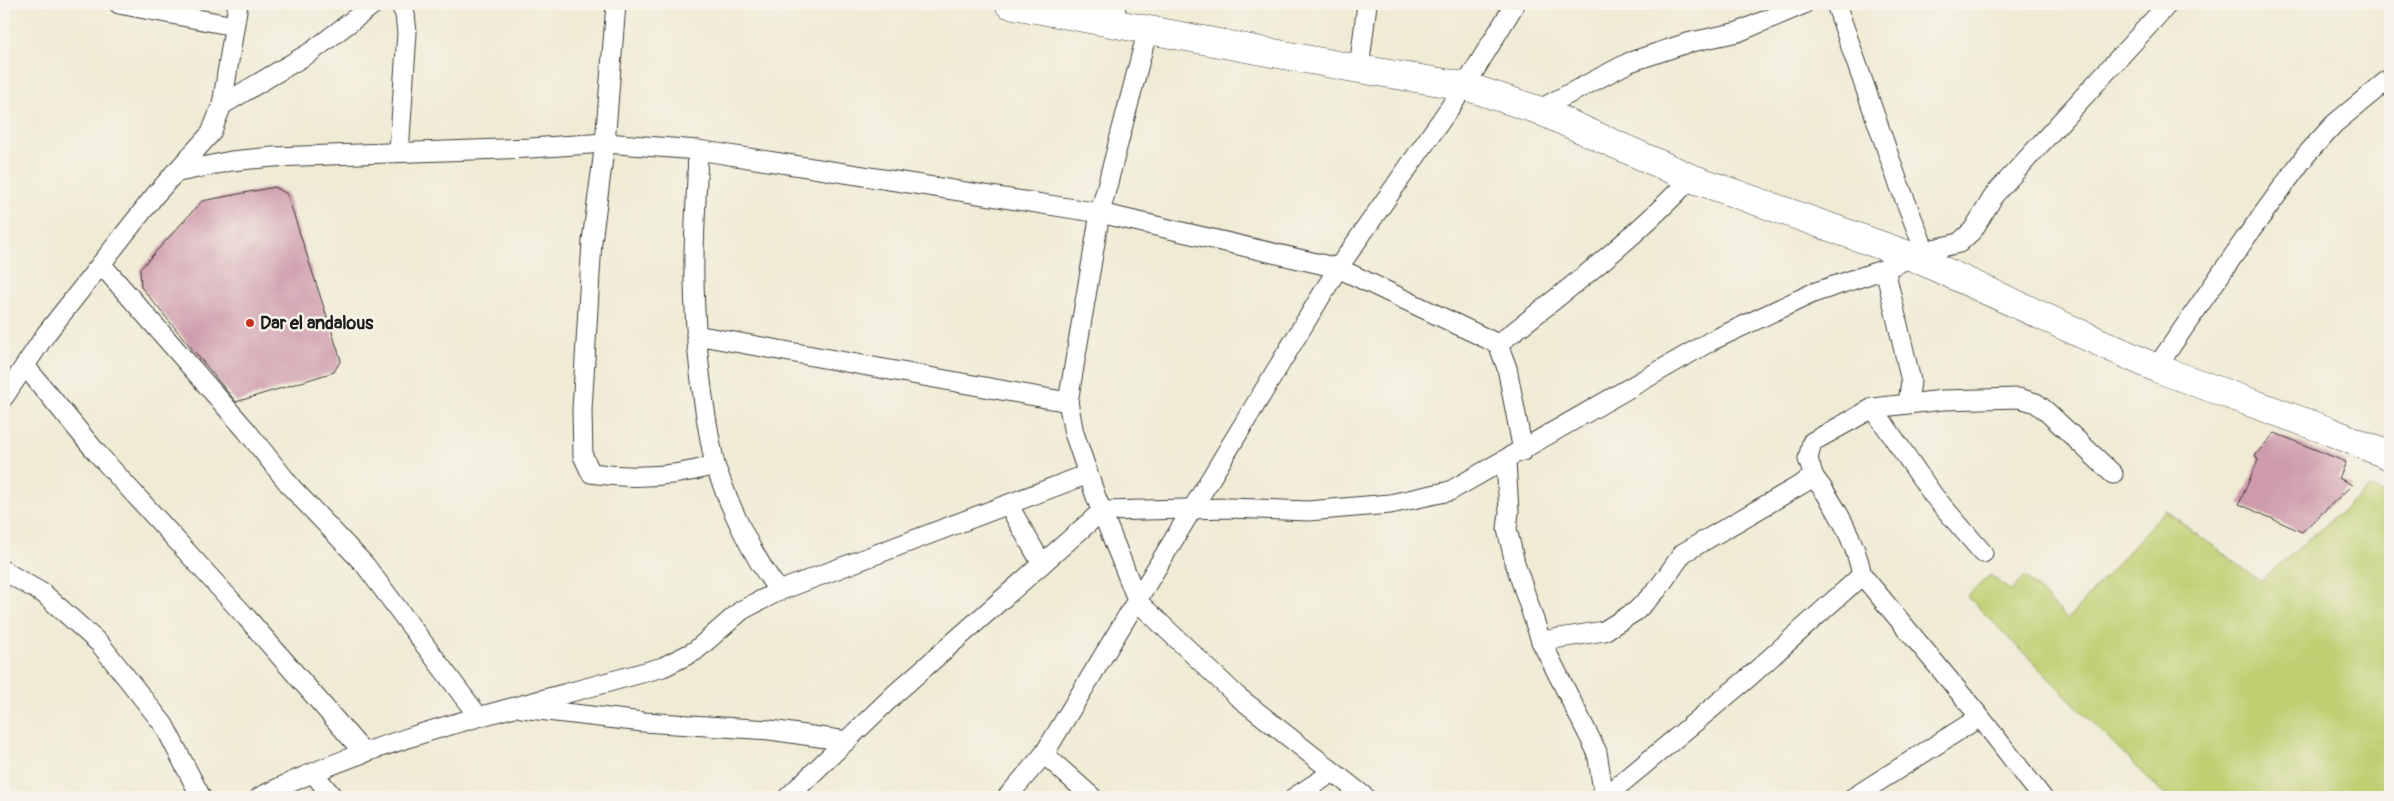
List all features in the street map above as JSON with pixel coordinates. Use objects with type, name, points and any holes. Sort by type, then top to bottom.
[{"type":"street","points":[[119,4],[234,26]]},
{"type":"street","points":[[4,397],[46,334],[174,173],[211,133],[222,105],[238,4]]},
{"type":"street","points":[[222,105],[311,52],[374,4]]},
{"type":"street","points":[[399,152],[407,33],[405,14],[400,4]]},
{"type":"street","points":[[616,4],[605,143],[592,242],[582,410],[583,456],[591,473],[629,477],[692,472],[715,465]]},
{"type":"street","points":[[1009,4],[1116,14],[1148,29],[1359,69],[1465,86],[1538,110],[1692,178],[1918,254],[2156,368],[2329,431],[2390,456]]},
{"type":"street","points":[[1359,69],[1367,4]]},
{"type":"street","points":[[1007,797],[1044,754],[1138,602],[1191,510],[1338,268],[1465,86],[1515,4]]},
{"type":"street","points":[[1538,110],[1630,62],[1687,43],[1738,32],[1804,4]]},
{"type":"street","points":[[1836,4],[1897,179],[1918,254]]},
{"type":"street","points":[[788,797],[897,692],[1102,511],[1230,508],[1308,511],[1390,504],[1450,491],[1506,461],[1712,341],[1813,293],[1885,269],[1918,254],[1959,243],[1973,230],[1995,194],[2168,4]]},
{"type":"street","points":[[1148,29],[1100,213],[1068,402],[1074,433],[1138,602],[1237,696],[1365,797]]},
{"type":"street","points":[[2156,368],[2247,236],[2306,156],[2334,124],[2390,78]]},
{"type":"street","points":[[174,173],[231,161],[605,143],[698,150],[1100,213],[1338,268],[1498,344],[1508,368],[1523,451]]},
{"type":"street","points":[[698,150],[694,279],[696,335],[702,396],[715,465],[728,499],[754,554],[779,591]]},
{"type":"street","points":[[1498,344],[1658,214],[1692,178]]},
{"type":"street","points":[[101,264],[246,430],[292,488],[365,565],[478,716]]},
{"type":"street","points":[[1885,269],[1911,381],[1908,404]]},
{"type":"street","points":[[696,335],[1068,402]]},
{"type":"street","points":[[25,366],[96,453],[247,618],[364,753]]},
{"type":"street","points":[[2042,797],[1980,717],[1862,574],[1859,559],[1828,495],[1814,477],[1808,459],[1812,442],[1873,408],[1988,398],[2019,398],[2036,404],[2113,474]]},
{"type":"street","points":[[1873,408],[1922,481],[1982,553]]},
{"type":"street","points":[[1506,461],[1509,512],[1507,528],[1515,563],[1541,641],[1597,752],[1605,797],[1748,678],[1862,574]]},
{"type":"street","points":[[260,797],[313,773],[420,732],[663,666],[695,651],[742,610],[779,591],[1009,506],[1088,474]]},
{"type":"street","points":[[1541,641],[1604,631],[1636,611],[1656,590],[1683,553],[1814,477]]},
{"type":"street","points":[[1009,506],[1042,564]]},
{"type":"street","points":[[4,571],[44,594],[100,644],[164,725],[201,797]]},
{"type":"street","points":[[512,706],[643,722],[770,730],[847,741]]},
{"type":"street","points":[[1854,797],[1980,717]]},
{"type":"street","points":[[1044,754],[1092,797]]},
{"type":"street","points":[[1295,797],[1333,772]]},
{"type":"street","points":[[313,773],[333,797]]},
{"type":"green space","points":[[2369,488],[2390,496],[2390,797],[2167,797],[1967,596],[1990,575],[2011,591],[2025,576],[2068,619],[2165,510],[2260,581]]},
{"type":"building","name":"Dar el andalous","points":[[275,187],[287,194],[341,360],[334,372],[236,402],[141,287],[140,269],[202,201]]},
{"type":"building","points":[[2275,433],[2346,462],[2339,478],[2352,485],[2302,532],[2239,504],[2258,460],[2255,455]]},
{"type":"place","name":"Dar el andalous","points":[[250,323]]}]
